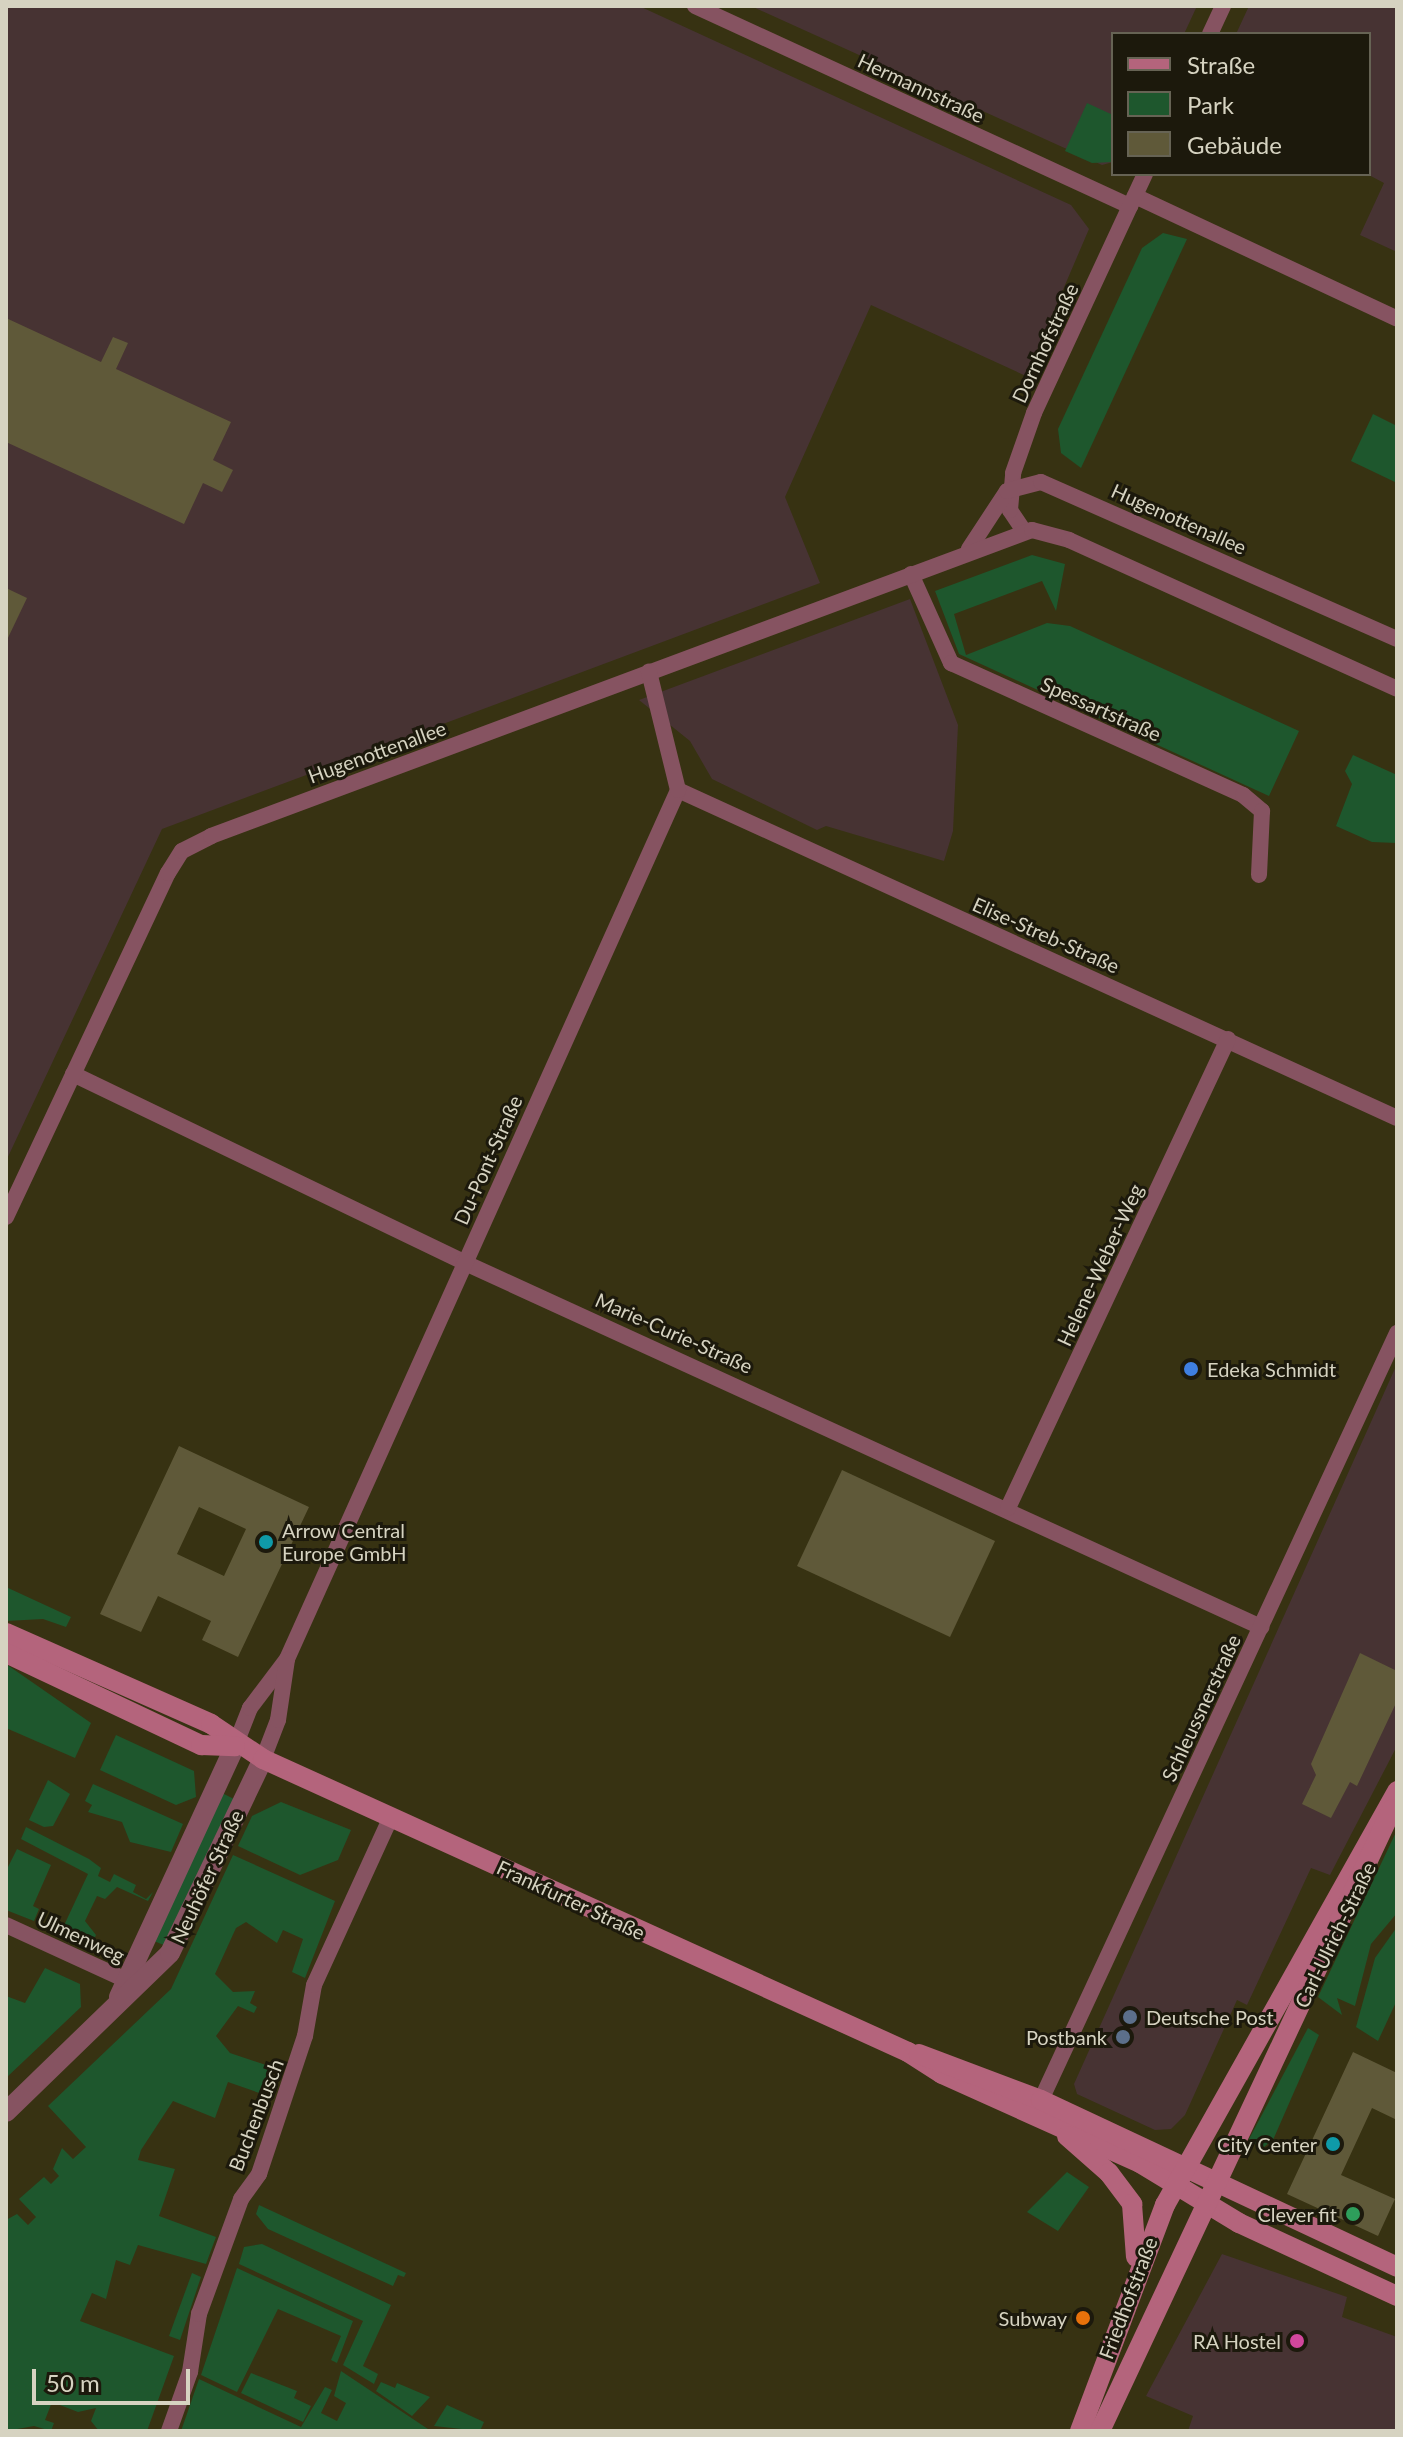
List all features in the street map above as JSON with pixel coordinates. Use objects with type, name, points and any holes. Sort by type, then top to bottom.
[{"type":"main road","name":"Frankfurter Straße","points":[[6,1633],[211,1724],[235,1746],[908,2052],[942,2074],[1181,2177],[1215,2184],[1397,2267]]},
{"type":"main road","name":"Frankfurter Straße","points":[[6,1653],[201,1745],[235,1746]]},
{"type":"main road","name":"Carl-Ulrich-Straße","points":[[1181,2177],[1397,1792]]},
{"type":"main road","name":"Carl-Ulrich-Straße","points":[[1205,2203],[1386,1828],[1397,1792]]},
{"type":"main road","name":"Frankfurter Straße","points":[[908,2052],[948,2061],[1041,2100],[1181,2177],[1205,2203],[1397,2296]]},
{"type":"main road","points":[[1053,2124],[1109,2173],[1132,2204],[1138,2231],[1135,2277]]},
{"type":"main road","name":"Friedhofstraße","points":[[1080,2431],[1135,2277],[1181,2177]]},
{"type":"main road","name":"Friedhofstraße","points":[[1100,2431],[1205,2203]]},
{"type":"street","name":"Hermannstraße","points":[[695,6],[1397,319]]},
{"type":"street","points":[[1211,32],[1223,6]]},
{"type":"street","name":"Dornhofstraße","points":[[1007,491],[1034,413],[1144,176]]},
{"type":"street","name":"Hugenottenallee","points":[[1007,491],[1033,481],[1059,487],[1397,639]]},
{"type":"street","points":[[1007,491],[1010,510],[1024,531],[1069,540],[1397,689]]},
{"type":"street","points":[[968,550],[1007,491]]},
{"type":"street","name":"Hugenottenallee","points":[[6,1217],[168,873],[191,844],[1024,531]]},
{"type":"street","name":"Spessartstraße","points":[[911,574],[951,663],[1243,795],[1262,811],[1259,875]]},
{"type":"street","points":[[649,672],[678,790]]},
{"type":"street","name":"Elise-Streb-Straße","points":[[678,790],[1397,1118]]},
{"type":"street","name":"Du-Pont-Straße","points":[[235,1746],[250,1708],[287,1659],[678,790]]},
{"type":"street","name":"Helene-Weber-Weg","points":[[1008,1508],[1228,1039]]},
{"type":"street","name":"Marie-Curie-Straße","points":[[73,1074],[463,1262],[1008,1508],[1261,1627]]},
{"type":"street","name":"Schleussnerstraße","points":[[1041,2100],[1397,1333]]},
{"type":"street","name":"Du-Pont-Straße","points":[[263,1759],[278,1720],[287,1659]]},
{"type":"street","name":"Neuhöfer Straße","points":[[134,1984],[235,1746]]},
{"type":"street","name":"Neuhöfer Straße","points":[[6,2112],[104,2020],[180,1937],[263,1759]]},
{"type":"street","name":"Buchenbusch","points":[[169,2431],[190,2372],[199,2314],[241,2199],[259,2174],[305,2036],[314,1985],[391,1817]]},
{"type":"street","name":"Ulmenweg","points":[[6,1925],[134,1984]]},
{"type":"shaded area","points":[[6,6],[639,6],[1071,205],[1089,229],[1026,376],[871,305],[785,497],[820,583],[162,829],[6,1161]]},
{"type":"shaded area","points":[[751,6],[1197,6],[1185,32],[1111,32],[1111,163],[1102,165]]},
{"type":"shaded area","points":[[1249,6],[1397,6],[1397,252],[1360,235],[1384,183],[1371,176],[1371,32],[1237,32]]},
{"type":"shaded area","points":[[910,599],[958,725],[953,831],[944,861],[826,826],[817,830],[712,779],[690,741],[639,700]]},
{"type":"shaded area","points":[[1397,1364],[1397,1746],[1330,1875],[1311,1868],[1247,2005],[1237,2000],[1185,2115],[1171,2129],[1155,2130],[1077,2094],[1074,2084]]},
{"type":"shaded area","points":[[1222,2254],[1347,2297],[1342,2317],[1397,2337],[1397,2431],[1188,2431],[1193,2416],[1146,2396]]},
{"type":"green space","points":[[1087,103],[1111,114],[1111,162],[1092,163],[1065,151]]},
{"type":"green space","points":[[1163,233],[1187,239],[1081,468],[1061,453],[1058,429],[1142,248]]},
{"type":"green space","points":[[1373,414],[1397,426],[1397,483],[1351,461]]},
{"type":"green space","points":[[1032,555],[1065,564],[1056,611],[1042,581],[954,614],[966,655],[1047,623],[1070,626],[1299,731],[1269,796],[959,654],[935,591]]},
{"type":"green space","points":[[1353,755],[1397,775],[1397,843],[1372,842],[1336,826],[1352,784],[1345,771]]},
{"type":"green space","points":[[6,1587],[71,1617],[66,1627],[43,1619],[6,1621]]},
{"type":"green space","points":[[6,1664],[91,1723],[75,1758],[6,1728]]},
{"type":"green space","points":[[116,1735],[194,1771],[196,1797],[176,1805],[100,1770]]},
{"type":"green space","points":[[48,1780],[70,1794],[53,1826],[44,1827],[29,1820]]},
{"type":"green space","points":[[93,1784],[183,1824],[171,1852],[130,1842],[122,1822],[88,1812],[92,1805],[85,1801]]},
{"type":"green space","points":[[222,1793],[236,1800],[166,1946],[154,1941]]},
{"type":"green space","points":[[281,1802],[351,1830],[338,1860],[300,1875],[238,1846],[252,1816]]},
{"type":"green space","points":[[26,1827],[89,1859],[101,1868],[98,1876],[110,1882],[114,1874],[136,1885],[133,1892],[146,1899],[153,1892],[148,1901],[117,1887],[105,1899],[97,1896],[85,1921],[96,1935],[90,1948],[60,1934],[88,1874],[21,1839]]},
{"type":"green space","points":[[1397,1830],[1397,1913],[1371,1944],[1355,2006],[1337,1998],[1342,2015],[1318,1997]]},
{"type":"green space","points":[[17,1849],[51,1865],[33,1906],[39,1909],[34,1921],[6,1910],[6,1871]]},
{"type":"green space","points":[[233,1855],[335,1901],[305,1978],[292,1972],[303,1939],[283,1930],[277,1943],[246,1922],[236,1928],[215,1974],[233,1992],[255,1991],[250,2003],[257,2007],[254,2013],[238,2006],[216,2036],[230,2053],[275,2068],[265,2095],[228,2082],[215,2118],[173,2101],[141,2150],[138,2160],[175,2169],[159,2216],[216,2237],[206,2264],[138,2245],[130,2265],[116,2260],[106,2299],[92,2293],[80,2321],[174,2356],[147,2431],[99,2431],[91,2421],[96,2408],[78,2412],[52,2402],[45,2420],[54,2423],[51,2431],[34,2426],[6,2431],[6,2220],[17,2214],[28,2225],[36,2217],[19,2199],[44,2177],[51,2184],[59,2176],[53,2169],[62,2148],[73,2159],[86,2147],[48,2106],[171,1989]]},
{"type":"green space","points":[[1397,1927],[1397,2000],[1378,2041],[1356,2027],[1375,1958]]},
{"type":"green space","points":[[45,1968],[80,1984],[81,2007],[6,2078],[6,1996],[25,2003]]},
{"type":"green space","points":[[1308,2028],[1319,2035],[1273,2140],[1264,2147],[1248,2141]]},
{"type":"green space","points":[[1067,2172],[1089,2187],[1058,2231],[1027,2212]]},
{"type":"green space","points":[[259,2205],[406,2273],[404,2277],[398,2275],[393,2286],[268,2229],[256,2214]]},
{"type":"green space","points":[[262,2244],[391,2305],[363,2366],[378,2374],[374,2384],[343,2365],[363,2321],[239,2264],[244,2247]]},
{"type":"green space","points":[[237,2268],[353,2321],[337,2363],[331,2360],[341,2336],[278,2309],[237,2392],[201,2375]]},
{"type":"green space","points":[[192,2273],[201,2277],[180,2340],[169,2336]]},
{"type":"green space","points":[[341,2371],[431,2431],[181,2431],[199,2379],[301,2427],[325,2387],[332,2390],[321,2413],[337,2421],[346,2403],[334,2396]]},
{"type":"green space","points":[[251,2373],[297,2391],[294,2398],[311,2406],[303,2422],[241,2393]]},
{"type":"green space","points":[[381,2382],[395,2388],[397,2383],[430,2397],[412,2416],[376,2391]]},
{"type":"green space","points":[[447,2405],[484,2422],[480,2431],[434,2426]]},
{"type":"building","points":[[6,318],[101,362],[113,337],[128,343],[116,369],[231,422],[213,460],[233,470],[222,492],[203,483],[184,524],[6,442]]},
{"type":"building","points":[[6,588],[27,598],[6,642]]},
{"type":"building","name":"Arrow Central Europe GmbH","points":[[179,1446],[309,1507],[238,1657],[202,1640],[211,1621],[158,1596],[141,1632],[100,1614]],"holes":[[[199,1507],[246,1529],[224,1576],[177,1554]]]},
{"type":"building","points":[[842,1470],[995,1541],[950,1637],[797,1566]]},
{"type":"building","points":[[1360,1653],[1397,1671],[1397,1701],[1357,1786],[1350,1782],[1331,1818],[1302,1804],[1316,1775],[1311,1764]]},
{"type":"building","name":"City Center","points":[[1353,2052],[1397,2073],[1397,2120],[1372,2108],[1341,2175],[1395,2199],[1378,2236],[1287,2194]]},
{"type":"place","name":"Edeka Schmidt","points":[[1191,1369]]},
{"type":"place","name":"Arrow Central Europe GmbH","points":[[266,1542]]},
{"type":"place","name":"Deutsche Post","points":[[1130,2017]]},
{"type":"place","name":"Postbank","points":[[1123,2037]]},
{"type":"place","name":"City Center","points":[[1333,2144]]},
{"type":"place","name":"Clever fit","points":[[1353,2214]]},
{"type":"place","name":"Subway","points":[[1083,2318]]},
{"type":"place","name":"RA Hostel","points":[[1297,2341]]}]
